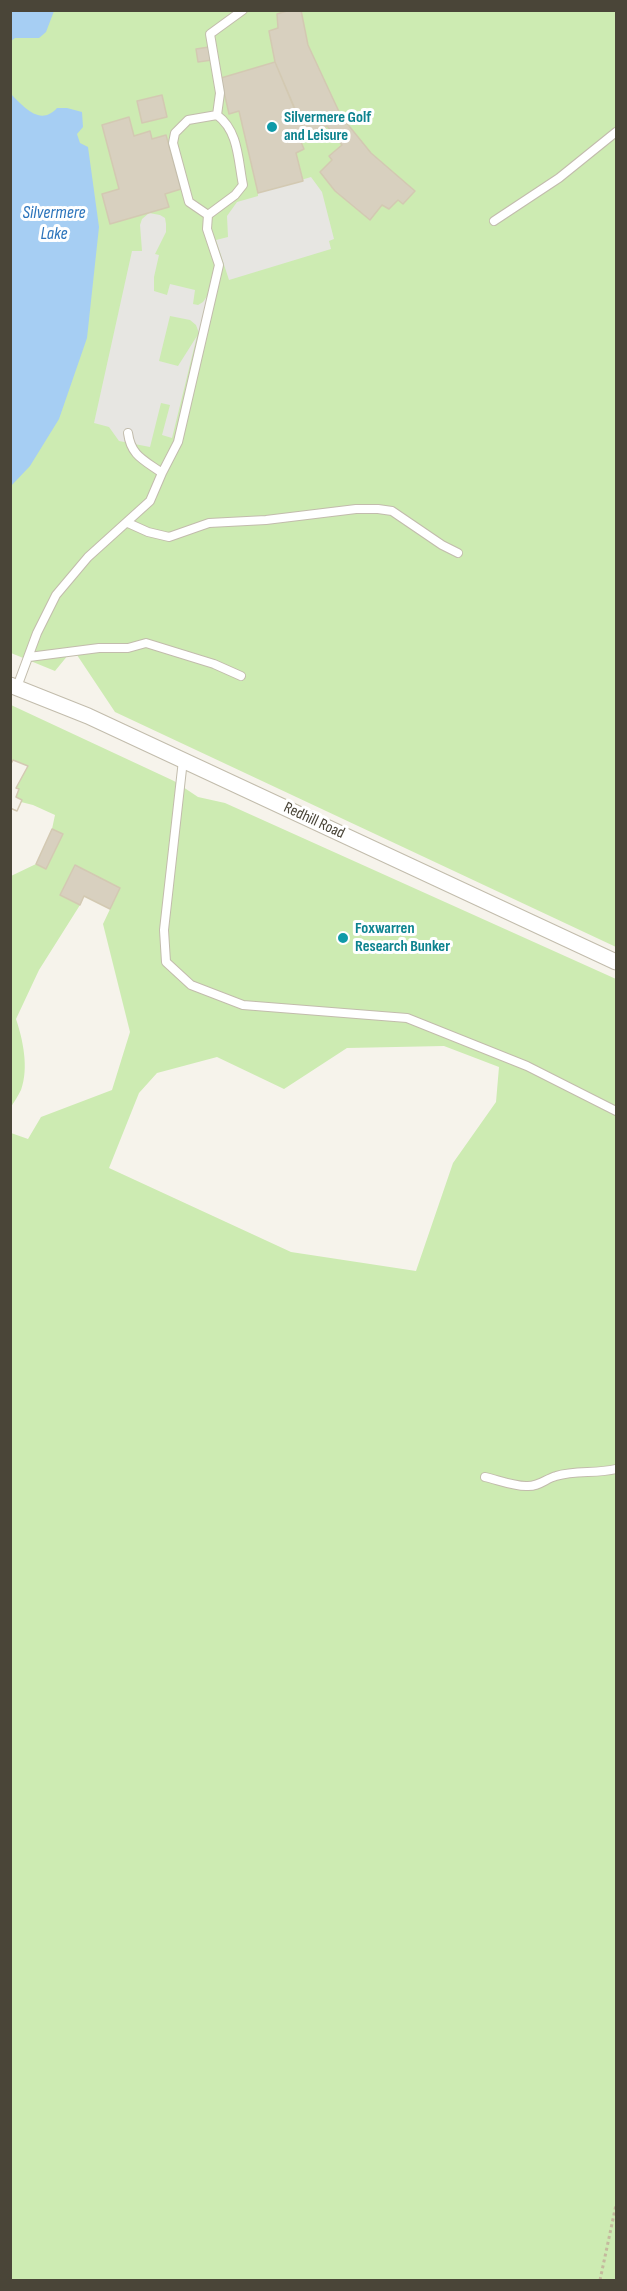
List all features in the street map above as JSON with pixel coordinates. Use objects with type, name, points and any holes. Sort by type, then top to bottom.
[{"type":"street","name":"Redhill Road","points":[[14,686],[88,716],[616,962]]},
{"type":"lane","points":[[217,115],[220,93],[210,34],[243,10]]},
{"type":"lane","points":[[14,686],[56,595],[88,557],[150,501],[178,442],[219,265],[207,229],[208,215],[235,195],[243,185],[232,131],[217,115],[188,120],[175,133],[173,143],[189,202],[208,215]]},
{"type":"lane","points":[[494,221],[559,178],[616,132]]},
{"type":"lane","points":[[128,433],[130,447],[162,474]]},
{"type":"lane","points":[[128,523],[148,532],[169,537],[210,524],[356,509],[378,509],[392,511],[442,545],[458,553]]},
{"type":"lane","points":[[29,657],[99,648],[128,648],[146,643],[214,664],[241,676]]},
{"type":"lane","points":[[183,760],[164,930],[166,962],[191,985],[243,1005],[407,1018],[527,1066],[616,1111]]},
{"type":"lane","points":[[485,1477],[524,1486],[535,1486],[564,1474],[587,1474],[616,1469]]},
{"type":"path","points":[[600,2280],[616,2205]]},
{"type":"green space","points":[[10,11],[616,11],[616,947],[115,712],[73,649],[55,671],[11,653]]},
{"type":"green space","points":[[11,705],[174,781],[198,797],[225,803],[616,979],[616,2280],[11,2280],[11,1133],[28,1139],[41,1117],[112,1090],[130,1032],[103,924],[120,888],[75,865],[60,895],[80,905],[39,970],[16,1019],[23,1045],[25,1073],[21,1090],[11,1107],[11,876],[36,864],[46,869],[63,834],[52,829],[55,815],[21,802],[22,800],[16,797],[19,789],[16,788],[28,766],[13,760],[11,765]],"holes":[[[444,1046],[499,1067],[496,1102],[453,1163],[416,1271],[291,1252],[109,1168],[139,1093],[157,1073],[217,1057],[284,1089],[347,1048]]]},
{"type":"shaded area","points":[[311,177],[322,192],[334,239],[329,241],[331,249],[229,280],[216,240],[228,237],[227,216],[237,202],[258,196],[258,193]]},
{"type":"shaded area","points":[[149,213],[165,218],[166,224],[166,232],[155,254],[159,255],[154,277],[154,291],[167,295],[170,284],[195,290],[193,304],[198,305],[208,295],[199,333],[196,325],[190,320],[170,316],[159,361],[178,366],[197,336],[172,438],[162,435],[170,405],[161,403],[150,447],[119,441],[109,427],[94,423],[132,251],[142,251],[140,225],[142,219]]},
{"type":"water","points":[[11,10],[54,11],[46,32],[39,38],[15,38],[11,41]]},
{"type":"water","name":"Silvermere Lake","points":[[11,94],[26,109],[38,115],[44,116],[57,108],[82,112],[83,127],[77,134],[80,143],[88,147],[99,227],[87,338],[59,419],[30,466],[11,486]]},
{"type":"building","points":[[290,10],[301,10],[308,45],[341,116],[371,153],[415,191],[403,204],[398,200],[389,209],[382,205],[370,220],[335,191],[320,172],[332,160],[329,156],[342,145],[327,126],[307,137],[275,62],[269,31],[278,28],[277,14]]},
{"type":"building","points":[[209,47],[212,60],[198,62],[196,49]]},
{"type":"building","name":"Silvermere Golf and Leisure","points":[[275,62],[307,139],[301,142],[304,149],[296,153],[303,181],[258,193],[239,111],[229,114],[221,78]]},
{"type":"building","points":[[162,95],[167,117],[142,123],[137,101]]},
{"type":"building","points":[[129,117],[134,136],[150,131],[152,139],[166,135],[181,189],[165,194],[169,207],[110,224],[102,194],[119,189],[102,125]]},
{"type":"building","points":[[13,760],[28,766],[16,788],[19,789],[16,797],[22,800],[17,811],[10,808],[10,765]]},
{"type":"building","points":[[13,760],[28,766],[16,788],[19,789],[16,797],[22,800],[17,811],[10,808],[10,765]]},
{"type":"building","points":[[52,829],[63,834],[46,869],[36,864]]},
{"type":"building","points":[[75,865],[120,888],[110,909],[84,896],[80,905],[60,895]]},
{"type":"place","name":"Silvermere Golf and Leisure","points":[[272,127]]},
{"type":"place","name":"Foxwarren Research Bunker","points":[[343,938]]}]
